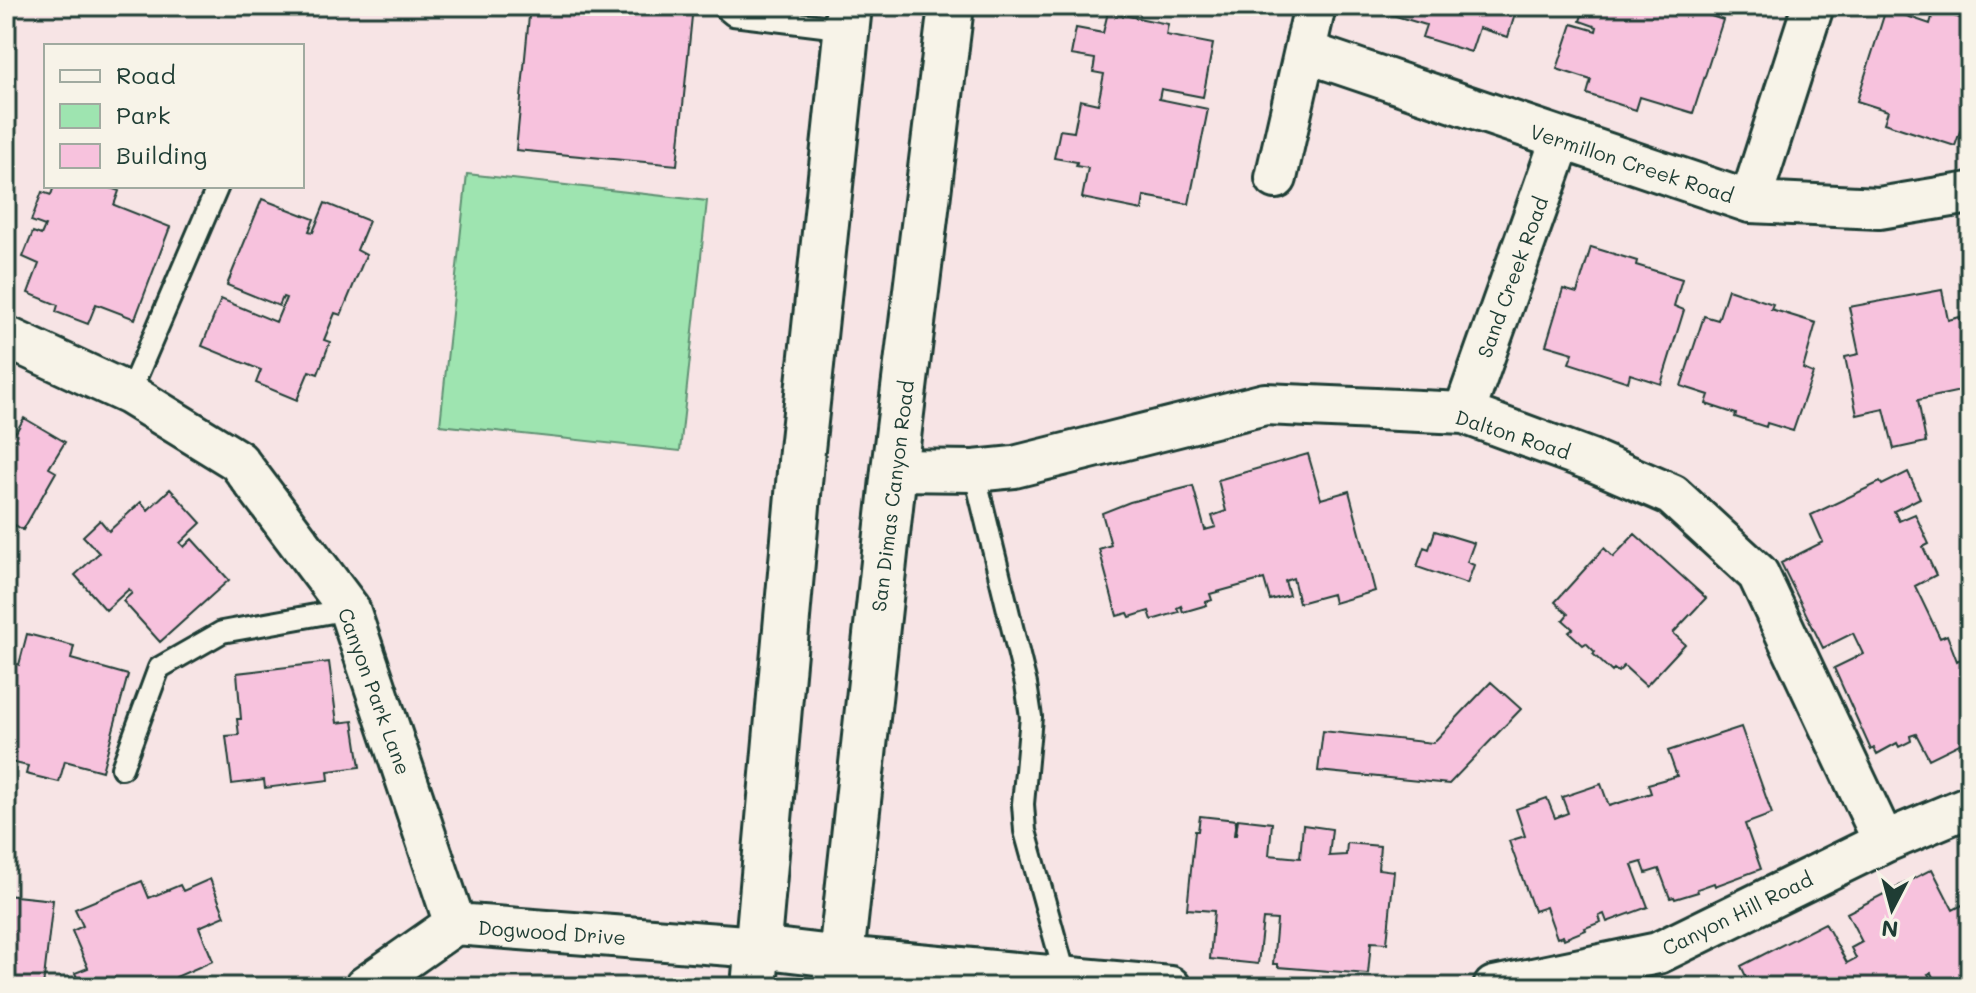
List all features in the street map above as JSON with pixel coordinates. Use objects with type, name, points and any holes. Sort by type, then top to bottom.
[{"type":"street","name":"San Dimas Canyon Road","points":[[838,972],[894,470],[951,6]]},
{"type":"street","points":[[1276,178],[1315,6]]},
{"type":"street","points":[[1750,202],[1813,6]]},
{"type":"street","points":[[848,18],[802,450],[756,967],[1170,987]]},
{"type":"street","name":"Vermillon Creek Road","points":[[1306,52],[1750,202],[1879,208],[1970,193]]},
{"type":"street","name":"Sand Creek Road","points":[[1464,413],[1561,140]]},
{"type":"street","name":"Canyon Park Lane","points":[[6,337],[129,394],[238,461],[349,609],[455,924]]},
{"type":"street","name":"Dalton Road","points":[[894,470],[974,471],[1014,467],[1265,404],[1464,413],[1591,460],[1672,495],[1758,574],[1884,842]]},
{"type":"street","name":"Canyon Hill Road","points":[[1494,987],[1658,953],[1884,842],[1970,806]]},
{"type":"street","name":"Dogwood Drive","points":[[365,987],[455,924],[756,967]]},
{"type":"lane","points":[[722,6],[733,15],[848,18]]},
{"type":"lane","points":[[129,394],[217,188]]},
{"type":"lane","points":[[974,471],[1026,684],[1031,717],[1023,804],[1025,831],[1067,982]]},
{"type":"lane","points":[[122,768],[159,668],[222,632],[349,609]]},
{"type":"green space","points":[[467,174],[707,201],[680,451],[440,425]]},
{"type":"building","points":[[530,6],[693,6],[677,165],[516,150]]},
{"type":"building","points":[[1372,6],[1517,8],[1508,37],[1479,28],[1471,52],[1422,37],[1426,25],[1372,9]]},
{"type":"building","points":[[1585,6],[1681,6],[1723,20],[1693,113],[1640,97],[1636,110],[1587,94],[1591,80],[1557,69],[1572,24],[1596,31],[1597,27],[1580,21]]},
{"type":"building","points":[[1886,9],[1930,24],[1934,10],[1970,21],[1970,118],[1965,117],[1955,146],[1884,123],[1888,111],[1857,101]]},
{"type":"building","points":[[1108,12],[1168,24],[1166,35],[1213,44],[1203,97],[1161,89],[1159,99],[1208,109],[1189,204],[1144,196],[1142,210],[1082,198],[1088,168],[1076,166],[1077,162],[1054,158],[1060,130],[1074,132],[1080,100],[1098,104],[1104,74],[1093,72],[1095,59],[1071,55],[1076,28],[1103,33]]},
{"type":"building","points":[[53,188],[111,188],[119,191],[114,205],[170,227],[135,319],[96,304],[88,324],[56,312],[58,305],[28,293],[39,264],[23,257],[33,232],[41,235],[45,226],[31,221],[42,192],[51,195]]},
{"type":"building","points":[[262,199],[314,219],[309,231],[313,232],[325,203],[369,221],[357,250],[366,255],[341,315],[335,313],[324,340],[330,342],[318,374],[309,371],[297,400],[256,383],[261,370],[202,346],[221,299],[276,322],[286,298],[283,297],[279,306],[227,285]]},
{"type":"building","points":[[1591,247],[1682,279],[1674,306],[1684,310],[1661,384],[1630,374],[1628,382],[1569,363],[1573,353],[1546,345],[1563,289],[1577,293]]},
{"type":"building","points":[[1728,289],[1773,304],[1771,309],[1816,323],[1803,369],[1813,373],[1793,431],[1767,423],[1766,427],[1735,417],[1736,414],[1706,404],[1709,395],[1681,386],[1704,316],[1718,320]]},
{"type":"building","points":[[1942,290],[1948,320],[1960,317],[1963,330],[1970,329],[1970,389],[1918,400],[1926,442],[1894,449],[1884,409],[1857,415],[1845,357],[1859,354],[1849,307]]},
{"type":"building","points":[[24,418],[65,442],[49,468],[56,472],[23,530],[15,525],[6,541],[6,426],[16,432]]},
{"type":"building","points":[[1308,454],[1321,499],[1349,491],[1375,591],[1334,603],[1332,594],[1299,603],[1293,578],[1285,581],[1289,595],[1270,600],[1264,579],[1210,594],[1212,600],[1206,602],[1207,605],[1183,612],[1181,606],[1177,608],[1179,612],[1152,620],[1149,611],[1130,617],[1128,613],[1117,616],[1099,549],[1111,545],[1102,513],[1130,502],[1193,486],[1205,530],[1216,527],[1212,516],[1226,511],[1218,480]]},
{"type":"building","points":[[1908,472],[1920,498],[1894,511],[1899,521],[1915,514],[1929,544],[1923,547],[1936,575],[1915,586],[1940,638],[1947,635],[1957,661],[1970,654],[1970,739],[1929,759],[1916,734],[1910,736],[1911,741],[1899,747],[1897,743],[1877,754],[1874,748],[1871,750],[1834,668],[1863,654],[1853,633],[1823,648],[1781,563],[1823,542],[1811,515]]},
{"type":"building","points":[[170,489],[201,523],[180,543],[184,547],[192,539],[229,580],[160,642],[123,601],[132,593],[129,589],[106,610],[75,575],[99,553],[83,536],[100,520],[109,531],[141,502],[148,510]]},
{"type":"building","points":[[1435,531],[1474,543],[1467,562],[1474,565],[1467,584],[1417,567],[1424,547],[1429,549]]},
{"type":"building","points":[[1635,534],[1706,598],[1673,633],[1685,644],[1646,686],[1624,666],[1618,672],[1614,669],[1612,672],[1586,643],[1583,645],[1569,632],[1573,629],[1563,620],[1568,614],[1555,602],[1604,548],[1613,557]]},
{"type":"building","points":[[27,634],[74,646],[71,659],[128,675],[102,771],[65,761],[59,782],[26,774],[28,766],[6,761],[6,681],[11,662],[19,665]]},
{"type":"building","points":[[329,662],[337,723],[353,721],[360,767],[328,771],[329,780],[265,788],[264,780],[232,784],[226,736],[239,735],[237,719],[241,719],[237,673]]},
{"type":"building","points":[[1491,682],[1521,709],[1449,784],[1318,771],[1323,731],[1433,743]]},
{"type":"building","points":[[1741,727],[1772,814],[1745,824],[1761,869],[1675,899],[1670,898],[1659,869],[1646,873],[1642,862],[1632,865],[1648,907],[1607,922],[1604,914],[1599,916],[1601,922],[1586,930],[1564,939],[1563,936],[1557,938],[1546,907],[1534,911],[1509,841],[1525,836],[1516,809],[1547,798],[1555,818],[1568,813],[1562,797],[1601,784],[1609,806],[1651,793],[1648,784],[1677,776],[1668,751]]},
{"type":"building","points":[[1200,816],[1236,820],[1234,835],[1238,819],[1272,823],[1269,855],[1300,858],[1303,825],[1332,829],[1329,856],[1346,855],[1347,843],[1380,846],[1378,869],[1394,871],[1387,943],[1371,942],[1368,974],[1278,967],[1278,964],[1273,964],[1277,920],[1263,919],[1258,964],[1210,959],[1214,911],[1187,909],[1195,831],[1198,831]]},
{"type":"building","points":[[1932,869],[1953,910],[1970,901],[1970,987],[1938,987],[1931,973],[1928,974],[1930,977],[1911,986],[1910,983],[1907,987],[1751,987],[1741,966],[1825,923],[1847,963],[1856,958],[1851,948],[1862,942],[1847,913]]},
{"type":"building","points":[[210,879],[225,916],[199,927],[213,961],[176,977],[180,987],[81,987],[75,973],[88,968],[72,931],[83,926],[75,909],[142,881],[149,898],[180,885],[183,891]]},
{"type":"building","points":[[6,895],[53,900],[43,987],[6,987]]}]
